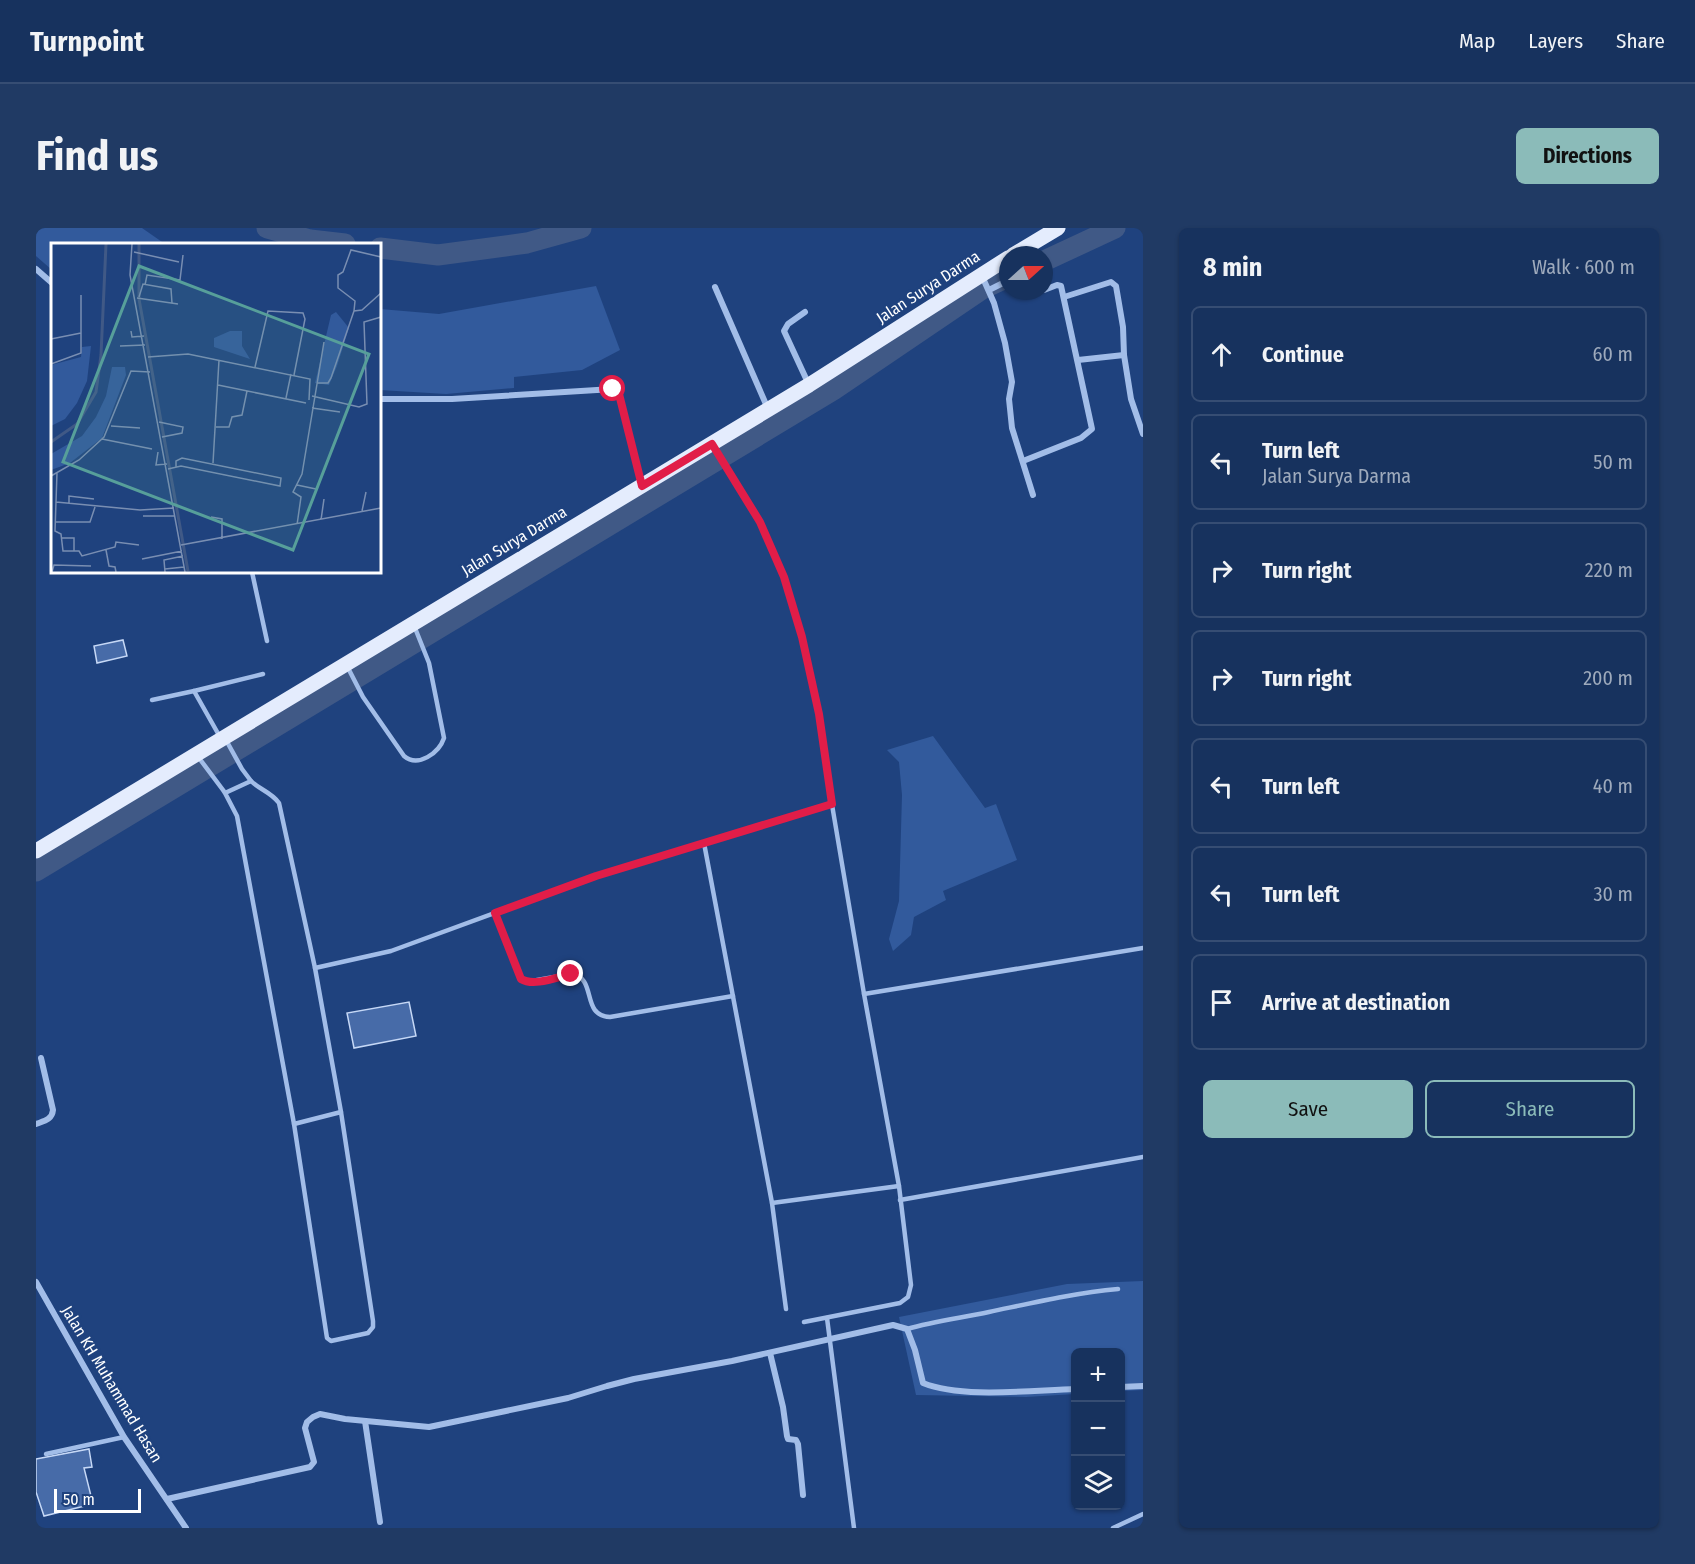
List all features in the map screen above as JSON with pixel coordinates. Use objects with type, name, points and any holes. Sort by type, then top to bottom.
[{"type":"main road","points":[[1028,246],[1058,228]]},
{"type":"main road","name":"Jalan Surya Darma","points":[[36,851],[200,758],[642,486],[714,446],[809,385],[994,281]]},
{"type":"street","points":[[36,269],[51,282]]},
{"type":"street","points":[[994,281],[994,303],[1012,377],[1009,399],[1011,420],[1033,495]]},
{"type":"street","points":[[1064,297],[1114,283],[1123,327],[1124,355],[1131,399],[1143,434]]},
{"type":"street","points":[[1023,461],[1067,445],[1091,431],[1064,297],[1059,285],[1053,287]]},
{"type":"street","points":[[715,287],[768,410]]},
{"type":"street","points":[[805,312],[788,324],[784,331],[809,385]]},
{"type":"street","points":[[1078,360],[1124,355]]},
{"type":"street","points":[[381,399],[452,399],[613,389],[619,394],[642,486]]},
{"type":"street","points":[[36,1124],[48,1119],[52,1113],[40,1058]]},
{"type":"street","name":"Jalan KH Muhammad Hasan","points":[[36,1282],[38,1290],[124,1437],[186,1528]]},
{"type":"street","points":[[167,1499],[310,1467],[314,1462],[305,1428],[313,1417],[320,1414],[429,1427],[568,1398],[634,1380],[770,1353],[893,1325],[907,1329],[923,1383],[932,1387],[955,1390],[1034,1392],[1071,1389]]},
{"type":"street","points":[[770,1353],[783,1407],[787,1436],[788,1439],[796,1440],[798,1444],[803,1495]]},
{"type":"street","points":[[1125,1387],[1143,1386]]},
{"type":"street","points":[[365,1421],[380,1522]]},
{"type":"lane","points":[[714,446],[760,522],[784,577],[802,637],[819,714],[864,994],[899,1186],[911,1285],[908,1297],[900,1304],[804,1322]]},
{"type":"lane","points":[[252,573],[267,641]]},
{"type":"lane","points":[[348,667],[363,697],[397,747],[410,761],[417,761],[436,753],[442,746],[444,738],[429,663],[414,625]]},
{"type":"lane","points":[[152,700],[263,674]]},
{"type":"lane","points":[[194,691],[251,781],[269,792],[279,803],[315,968],[341,1112],[373,1327],[368,1333],[331,1341],[327,1338],[294,1124],[237,816],[224,792],[200,758]]},
{"type":"lane","points":[[224,792],[251,781]]},
{"type":"lane","points":[[315,968],[383,953],[596,876],[832,804]]},
{"type":"lane","points":[[704,843],[772,1203],[786,1309]]},
{"type":"lane","points":[[495,913],[521,979],[526,982],[571,974],[577,975],[583,979],[592,1006],[597,1014],[603,1017],[733,996]]},
{"type":"lane","points":[[864,994],[1143,948]]},
{"type":"lane","points":[[294,1124],[341,1112]]},
{"type":"lane","points":[[900,1200],[1143,1157]]},
{"type":"lane","points":[[772,1203],[899,1186]]},
{"type":"lane","points":[[907,1329],[946,1318],[986,1313],[1078,1293],[1118,1288]]},
{"type":"lane","points":[[827,1318],[854,1528]]},
{"type":"lane","points":[[46,1454],[124,1437]]},
{"type":"lane","points":[[1113,1528],[1143,1514]]},
{"type":"shaded area","points":[[36,228],[142,228],[164,243],[51,243],[51,269],[36,256]]},
{"type":"shaded area","points":[[596,286],[620,350],[582,370],[514,377],[514,388],[446,394],[381,390],[381,309],[439,314]]},
{"type":"shaded area","points":[[933,736],[985,808],[996,804],[1017,860],[943,891],[946,900],[914,917],[911,935],[893,951],[889,939],[899,901],[902,795],[899,762],[887,750]]},
{"type":"shaded area","points":[[1143,1281],[1143,1390],[1125,1391],[1125,1348],[1071,1348],[1071,1394],[1026,1397],[916,1395],[899,1317],[1067,1284]]},
{"type":"building","points":[[123,640],[127,656],[97,663],[94,646]]},
{"type":"building","points":[[409,1002],[416,1036],[354,1048],[347,1013]]},
{"type":"building","points":[[89,1449],[92,1467],[84,1468],[93,1504],[44,1516],[36,1492],[36,1459]]},
{"type":"waterway","points":[[267,228],[310,240],[336,243]]},
{"type":"waterway","points":[[381,248],[438,255],[527,243],[581,228]]},
{"type":"waterway","points":[[1053,257],[1115,228]]},
{"type":"waterway","points":[[36,871],[833,390],[982,289],[999,281]]},
{"type":"route","points":[[571,974],[538,981],[526,982],[521,979],[495,913],[596,876],[832,804],[819,714],[802,637],[784,577],[760,522],[712,444],[642,486],[619,394],[613,389]]}]
